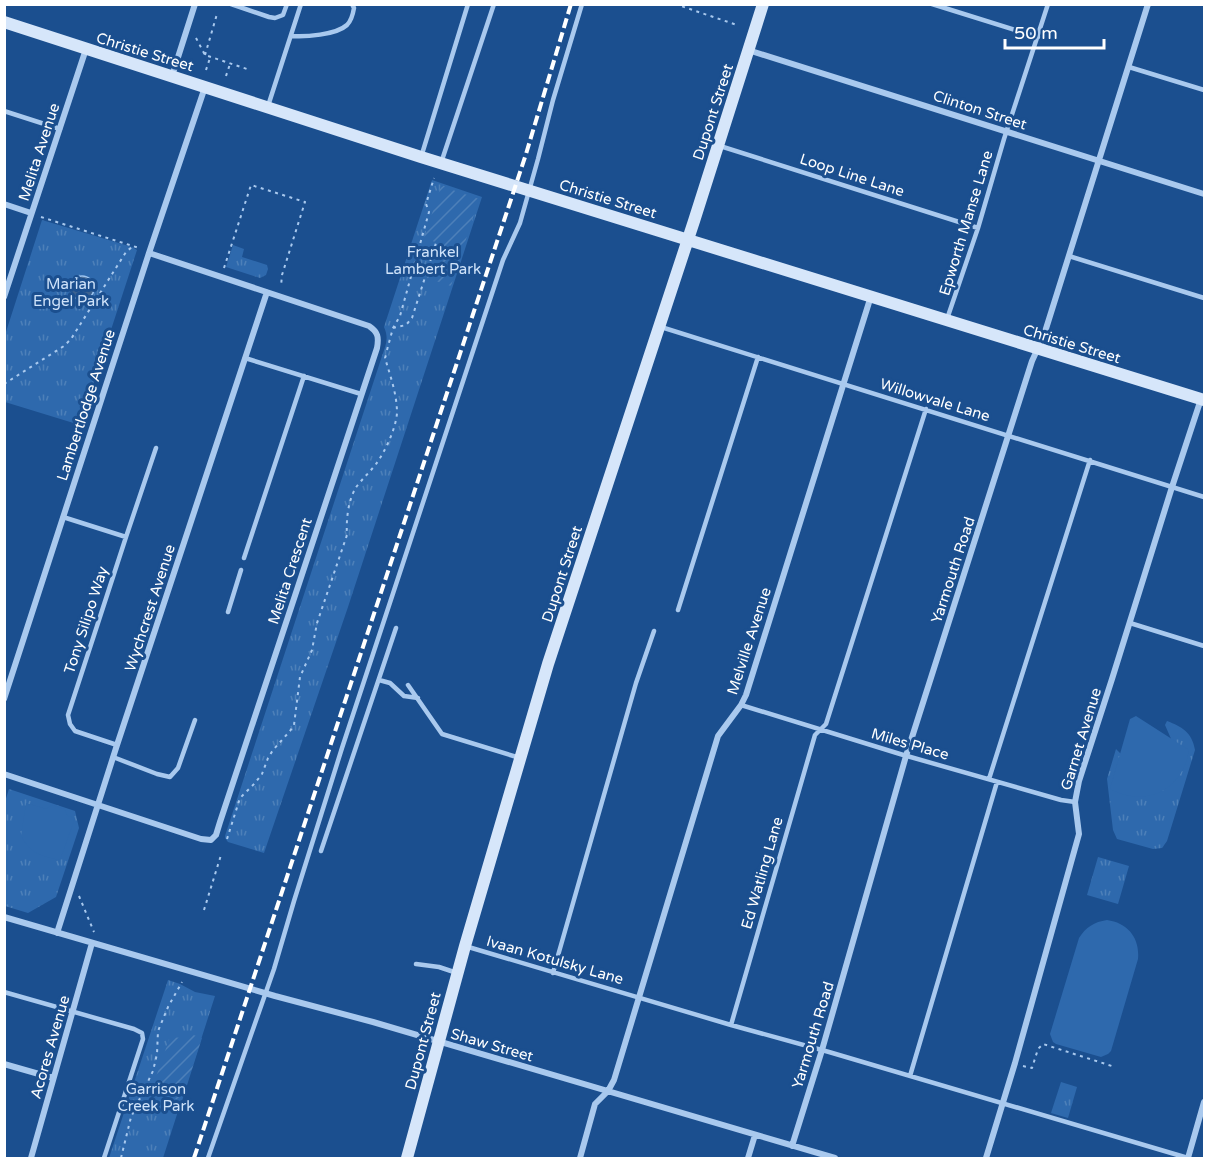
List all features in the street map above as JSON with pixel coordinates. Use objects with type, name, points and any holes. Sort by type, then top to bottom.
[{"type":"street","points":[[172,76],[195,4]]},
{"type":"street","name":"Dupont Street","points":[[406,1158],[457,973],[555,643],[763,4]]},
{"type":"street","name":"Yarmouth Road","points":[[792,1146],[822,1050],[906,756],[1008,435],[1037,349],[1044,335],[1148,4]]},
{"type":"street","name":"Christie Street","points":[[4,22],[421,157],[1203,400]]},
{"type":"street","name":"Melita Avenue","points":[[4,297],[86,49]]},
{"type":"street","name":"Clinton Street","points":[[748,50],[1204,194]]},
{"type":"street","name":"Lambertlodge Avenue","points":[[4,699],[148,253],[206,86]]},
{"type":"street","points":[[4,204],[32,213]]},
{"type":"street","name":"Melita Crescent","points":[[4,774],[201,839],[211,840],[216,835],[377,348],[378,335],[362,323],[148,253]]},
{"type":"street","name":"Wychcrest Avenue","points":[[57,933],[267,292]]},
{"type":"street","name":"Melville Avenue","points":[[580,1158],[595,1104],[608,1091],[614,1080],[718,736],[741,705],[750,684],[871,296]]},
{"type":"street","name":"Garnet Avenue","points":[[986,1158],[1079,834],[1075,802],[1079,781],[1172,487],[1203,400]]},
{"type":"street","name":"Shaw Street","points":[[4,917],[275,996],[373,1022],[835,1158]]},
{"type":"street","name":"Acores Avenue","points":[[31,1158],[92,943]]},
{"type":"street","points":[[4,1064],[53,1078]]},
{"type":"street","points":[[1188,1158],[1204,1102]]},
{"type":"street","points":[[748,1158],[755,1135]]},
{"type":"lane","points":[[231,4],[275,18],[283,15],[287,4]]},
{"type":"lane","points":[[268,106],[301,4]]},
{"type":"lane","points":[[291,36],[314,35],[347,25],[352,17],[354,8],[352,4]]},
{"type":"lane","points":[[421,157],[468,4]]},
{"type":"lane","points":[[441,163],[494,4]]},
{"type":"lane","points":[[208,1158],[274,969],[342,748],[503,260],[520,223],[582,4]]},
{"type":"lane","points":[[932,4],[1038,37]]},
{"type":"lane","name":"Epworth Manse Lane","points":[[947,321],[1048,4]]},
{"type":"lane","points":[[1129,67],[1204,90]]},
{"type":"lane","points":[[4,111],[60,129]]},
{"type":"lane","name":"Loop Line Lane","points":[[718,146],[978,228]]},
{"type":"lane","points":[[1069,256],[1204,298]]},
{"type":"lane","name":"Willowvale Lane","points":[[658,326],[1204,496]]},
{"type":"lane","points":[[678,610],[758,357]]},
{"type":"lane","points":[[245,358],[361,394]]},
{"type":"lane","points":[[244,558],[304,376]]},
{"type":"lane","name":"Ed Watling Lane","points":[[731,1025],[814,735],[826,724],[926,409]]},
{"type":"lane","name":"Tony Silipo Way","points":[[117,745],[75,731],[68,715],[156,448]]},
{"type":"lane","points":[[989,779],[1090,460]]},
{"type":"lane","points":[[63,517],[126,537]]},
{"type":"lane","points":[[228,612],[242,570]]},
{"type":"lane","points":[[1130,623],[1204,646]]},
{"type":"lane","points":[[321,851],[396,628]]},
{"type":"lane","points":[[553,973],[636,683],[654,631]]},
{"type":"lane","points":[[379,680],[390,683],[404,696],[418,698]]},
{"type":"lane","points":[[408,685],[442,734],[520,758]]},
{"type":"lane","name":"Miles Place","points":[[741,705],[906,756],[1075,802]]},
{"type":"lane","points":[[114,757],[170,777],[178,768],[195,720]]},
{"type":"lane","points":[[910,1076],[997,782]]},
{"type":"lane","name":"Ivaan Kotulsky Lane","points":[[465,946],[1188,1158]]},
{"type":"lane","points":[[416,964],[439,967],[457,973]]},
{"type":"lane","points":[[4,992],[142,1033],[143,1039],[104,1158]]},
{"type":"path","points":[[675,4],[737,25]]},
{"type":"path","points":[[205,56],[217,14]]},
{"type":"path","points":[[196,38],[205,56]]},
{"type":"path","points":[[205,56],[247,69]]},
{"type":"path","points":[[206,70],[210,57]]},
{"type":"path","points":[[226,76],[230,64]]},
{"type":"path","points":[[227,838],[240,798],[262,774],[273,750],[294,724],[300,678],[312,650],[317,623],[347,535],[346,524],[353,494],[377,463],[396,418],[396,400],[385,358],[426,224],[429,212],[426,204],[434,178]]},
{"type":"path","points":[[224,268],[251,185],[306,202],[282,275],[281,286]]},
{"type":"path","points":[[41,217],[140,248]]},
{"type":"path","points":[[393,328],[406,326],[412,318],[436,243]]},
{"type":"path","points":[[4,384],[64,346],[71,339],[126,252],[133,246]]},
{"type":"path","points":[[204,910],[221,855]]},
{"type":"path","points":[[79,896],[94,932]]},
{"type":"path","points":[[121,1158],[130,1117],[153,1071],[157,1054],[158,1031],[182,982]]},
{"type":"path","points":[[1021,1065],[1032,1068],[1038,1049],[1043,1044],[1115,1067]]},
{"type":"green space","name":"Frankel Lambert Park","points":[[432,180],[482,197],[348,607],[264,853],[228,842],[225,836],[385,348],[387,338],[384,327]]},
{"type":"green space","points":[[441,186],[479,199],[451,286],[427,278],[438,243],[424,238]]},
{"type":"green space","name":"Marian Engel Park","points":[[42,220],[137,250],[80,425],[5,402],[5,335]]},
{"type":"green space","points":[[233,245],[244,249],[242,257],[267,265],[266,275],[260,278],[226,267]]},
{"type":"green space","points":[[1136,716],[1189,750],[1179,776],[1161,792],[1149,796],[1137,797],[1110,789],[1130,719]]},
{"type":"green space","points":[[1167,721],[1189,734],[1195,750],[1167,841],[1162,848],[1153,849],[1117,839],[1113,830],[1107,779],[1116,749],[1137,770],[1172,741],[1165,725]]},
{"type":"green space","points":[[9,789],[75,811],[79,828],[56,897],[28,913],[5,906],[4,805]]},
{"type":"green space","points":[[26,803],[46,809],[52,805],[64,809],[68,816],[75,818],[60,860],[37,853],[21,836]]},
{"type":"green space","points":[[1098,857],[1129,866],[1118,904],[1087,895]]},
{"type":"green space","points":[[1107,920],[1121,924],[1135,938],[1138,959],[1111,1051],[1101,1057],[1056,1044],[1050,1034],[1079,938],[1091,926]]},
{"type":"green space","name":"Garrison Creek Park","points":[[168,980],[195,992],[215,996],[163,1158],[109,1158]]},
{"type":"green space","points":[[185,1032],[202,1038],[182,1101],[151,1091],[170,1037],[183,1038]]},
{"type":"green space","points":[[1061,1082],[1077,1087],[1068,1118],[1051,1113]]},
{"type":"water","points":[[82,276],[91,279],[94,288],[91,297],[82,300],[73,297],[70,288],[73,279]]},
{"type":"railway","points":[[194,1158],[526,154],[571,4]]}]
